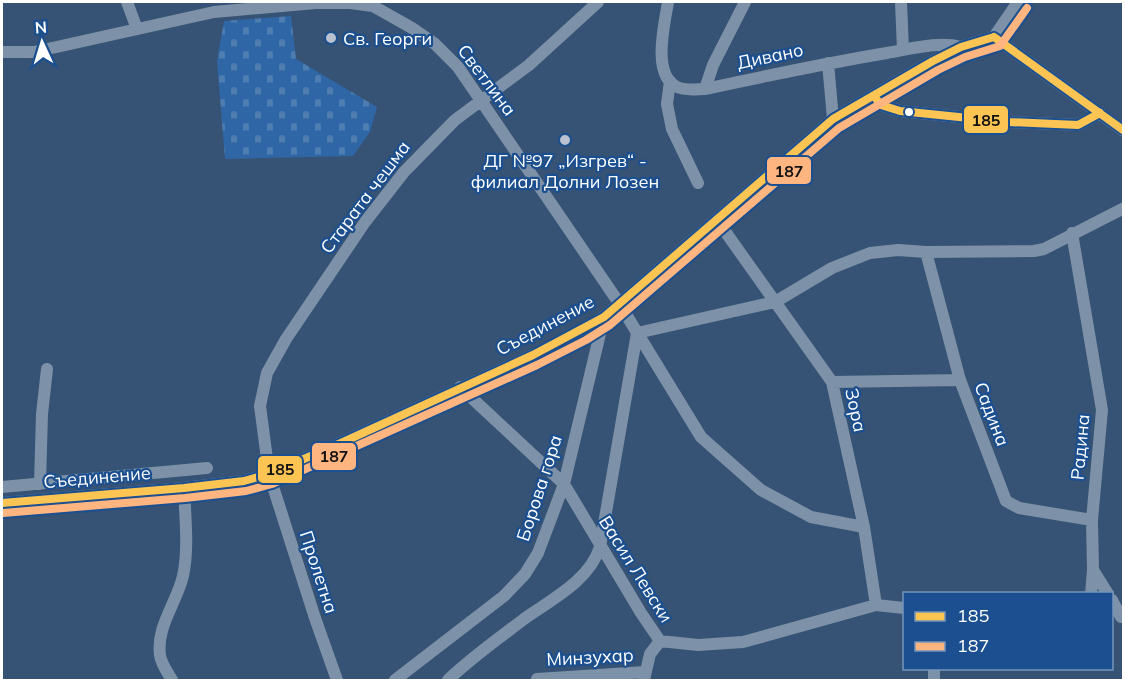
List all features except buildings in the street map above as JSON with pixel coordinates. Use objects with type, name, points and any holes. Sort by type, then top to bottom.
[{"type":"street","points":[[127,2],[137,29]]},
{"type":"street","name":"Старата чешма","points":[[269,474],[260,406],[267,373],[286,339],[365,222],[404,172],[455,120],[529,65],[598,2]]},
{"type":"street","points":[[668,2],[661,46],[662,61],[670,81],[667,104],[672,129],[698,183]]},
{"type":"street","points":[[705,88],[713,65],[745,2]]},
{"type":"street","points":[[901,2],[903,50]]},
{"type":"street","points":[[1018,2],[994,37],[1124,131]]},
{"type":"street","name":"Светлина","points":[[2,52],[34,52],[214,12],[316,3],[374,4],[435,44],[458,67],[619,303],[701,437],[761,490],[811,517],[864,527]]},
{"type":"street","name":"Съединение","points":[[2,503],[184,488],[244,480],[269,474],[533,355],[604,317],[833,119],[933,61],[961,47],[994,37]]},
{"type":"street","name":"Дивано","points":[[670,81],[677,87],[705,88],[903,50],[949,44],[961,47]]},
{"type":"street","points":[[828,63],[833,119]]},
{"type":"street","points":[[874,96],[881,105],[900,111],[1008,122],[1078,125],[1100,113]]},
{"type":"street","points":[[448,681],[471,658],[571,586],[596,558],[600,547],[637,333],[775,302],[832,268],[870,253],[898,250],[926,252],[1044,249],[1124,208]]},
{"type":"street","name":"Зора","points":[[717,220],[832,382],[864,527],[876,605]]},
{"type":"street","name":"Радина","points":[[1072,233],[1102,410],[1092,520],[1094,570],[1091,592]]},
{"type":"street","name":"Садина","points":[[926,252],[960,380],[1006,501],[1018,508],[1092,520]]},
{"type":"street","name":"Борова гора","points":[[395,681],[504,596],[525,574],[538,553],[564,484],[604,317]]},
{"type":"street","points":[[40,484],[42,414],[47,369]]},
{"type":"street","points":[[832,382],[960,380]]},
{"type":"street","name":"Васил Левски","points":[[460,387],[564,484],[600,547],[660,641],[698,645],[743,642],[876,605],[903,608]]},
{"type":"street","points":[[2,487],[109,475],[207,468]]},
{"type":"street","name":"Пролетна","points":[[269,474],[337,681]]},
{"type":"street","points":[[172,681],[160,656],[167,616],[183,576],[184,488]]},
{"type":"street","points":[[1094,570],[1107,592]]},
{"type":"street","points":[[644,676],[650,654],[660,641]]},
{"type":"street","name":"Минзухар","points":[[537,678],[644,676]]},
{"type":"green space","points":[[291,16],[296,59],[377,107],[370,132],[353,156],[225,159],[217,61],[224,21]]},
{"type":"transit line","name":"187","points":[[3,513],[185,498],[246,491],[272,484],[537,365],[610,325],[839,128],[938,70],[965,57],[1000,46],[1027,8]]},
{"type":"transit line","name":"185","points":[[994,37],[1123,130]]},
{"type":"transit line","name":"185","points":[[2,503],[244,481],[269,474],[341,443],[533,355],[604,317],[833,119],[933,61],[961,47],[994,37]]},
{"type":"transit line","name":"185","points":[[874,96],[881,105],[900,111],[1008,122],[1078,125],[1100,113]]},
{"type":"place","name":"Св. Георги","points":[[331,38]]},
{"type":"place","name":"ДГ №97 „Изгрев“ - филиал Долни Лозен","points":[[565,140]]}]
